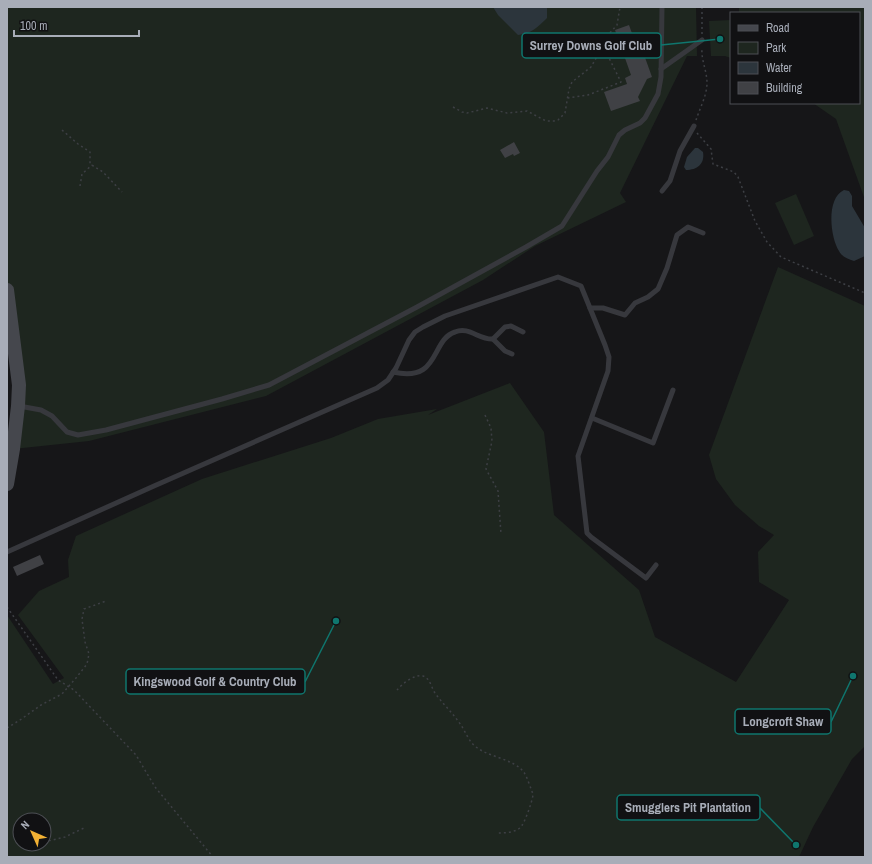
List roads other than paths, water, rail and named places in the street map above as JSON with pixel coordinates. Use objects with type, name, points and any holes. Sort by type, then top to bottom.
[{"type":"main road","points":[[7,290],[19,385],[13,449],[7,484]]},
{"type":"lane","points":[[18,406],[41,410],[52,416],[68,432],[78,434],[106,430],[269,385],[423,304],[562,226],[597,171],[608,157],[619,135],[646,118],[658,94],[661,69],[662,7]]},
{"type":"lane","points":[[661,69],[702,40]]},
{"type":"lane","points":[[662,191],[670,181],[680,151],[694,126]]},
{"type":"lane","points":[[590,308],[602,308],[625,315],[635,304],[648,297],[658,288],[667,268],[677,235],[688,227],[703,233]]},
{"type":"lane","points":[[7,552],[377,388],[388,380],[409,340],[415,332],[423,327],[445,316],[558,277],[581,286],[609,356],[608,371],[578,456],[586,533],[646,578],[656,565]]},
{"type":"lane","points":[[393,372],[411,374],[430,365],[445,339],[453,332],[460,330],[468,331],[486,339],[493,339],[505,327],[511,326],[523,332]]},
{"type":"lane","points":[[493,339],[505,351],[512,354]]},
{"type":"lane","points":[[592,418],[653,443],[673,390]]},
{"type":"water","points":[[493,7],[547,7],[547,18],[531,32],[518,35],[498,15]]},
{"type":"water","points":[[695,148],[698,148],[703,152],[703,160],[699,166],[694,169],[686,170],[684,167],[687,157]]},
{"type":"water","points":[[844,190],[849,191],[852,196],[852,206],[865,228],[865,256],[854,261],[845,258],[840,253],[833,237],[831,218],[832,209],[838,194]]},
{"type":"place","name":"Surrey Downs Golf Club","points":[[720,39]]},
{"type":"place","name":"Kingswood Golf & Country Club","points":[[336,621]]},
{"type":"place","name":"Longcroft Shaw","points":[[853,676]]},
{"type":"place","name":"Smugglers Pit Plantation","points":[[796,845]]}]
